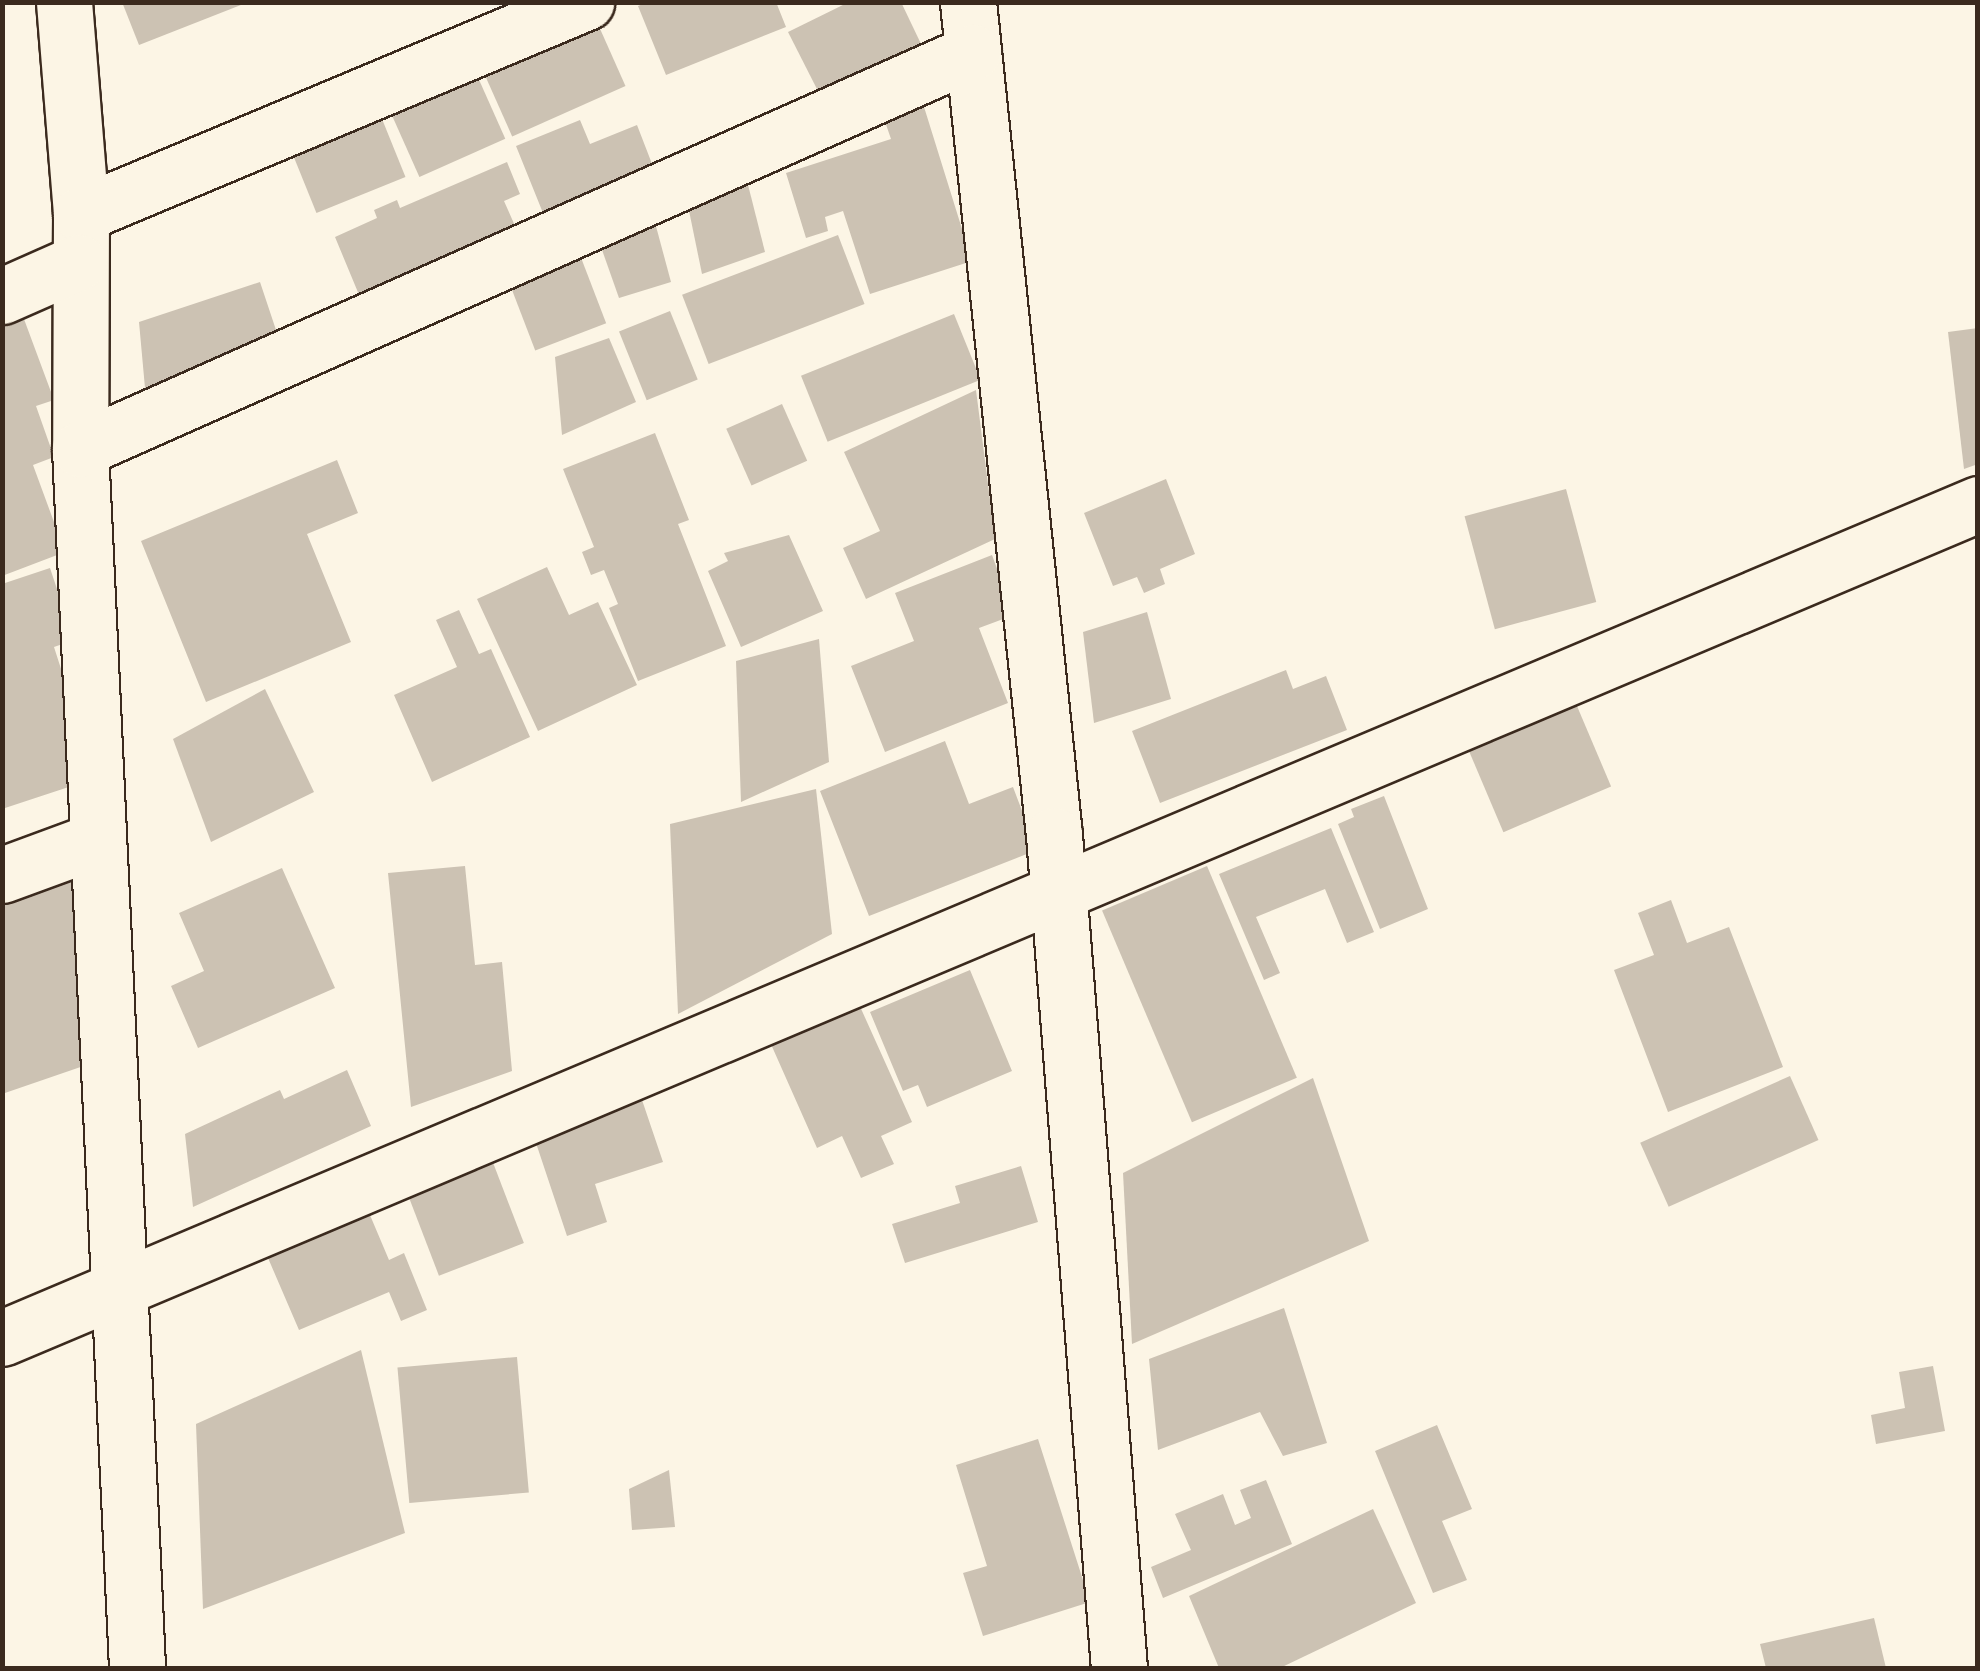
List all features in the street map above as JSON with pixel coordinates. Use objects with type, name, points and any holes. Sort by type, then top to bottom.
[{"type":"street","points":[[64,2],[80,238],[80,448],[122,1285],[136,1668]]},
{"type":"street","points":[[2,296],[80,238],[586,2]]},
{"type":"street","points":[[80,448],[971,27],[1058,891],[1119,1668]]},
{"type":"street","points":[[2,1338],[1978,504]]},
{"type":"street","points":[[2,875],[97,840]]},
{"type":"building","points":[[122,2],[246,2],[246,3],[139,45]]},
{"type":"building","points":[[648,2],[776,2],[786,27],[666,75],[638,6]]},
{"type":"building","points":[[849,2],[901,2],[922,46],[820,95],[788,32]]},
{"type":"building","points":[[597,22],[625,86],[512,136],[484,72]]},
{"type":"building","points":[[476,73],[505,139],[419,177],[390,111]]},
{"type":"building","points":[[920,94],[972,261],[870,294],[843,211],[825,217],[828,231],[806,238],[786,173],[891,139],[880,107]]},
{"type":"building","points":[[380,114],[405,177],[316,213],[291,150]]},
{"type":"building","points":[[580,120],[590,144],[637,125],[654,169],[543,213],[516,146]]},
{"type":"building","points":[[507,162],[520,194],[504,201],[519,235],[362,302],[335,237],[377,218],[374,210],[397,200],[400,208]]},
{"type":"building","points":[[743,165],[765,252],[702,274],[686,196]]},
{"type":"building","points":[[650,204],[671,282],[619,298],[595,230]]},
{"type":"building","points":[[838,235],[865,304],[709,364],[682,295]]},
{"type":"building","points":[[575,242],[606,323],[535,350],[504,269]]},
{"type":"building","points":[[260,282],[277,333],[145,388],[139,322]]},
{"type":"building","points":[[21,311],[54,400],[36,406],[54,457],[33,465],[65,552],[2,576],[2,318]]},
{"type":"building","points":[[670,311],[698,380],[647,400],[619,332]]},
{"type":"building","points":[[954,314],[981,380],[828,442],[801,376]]},
{"type":"building","points":[[1978,328],[1978,464],[1964,469],[1948,332]]},
{"type":"building","points":[[609,338],[636,402],[562,435],[555,357]]},
{"type":"building","points":[[976,390],[995,539],[866,599],[843,548],[880,531],[844,452]]},
{"type":"building","points":[[782,404],[807,461],[751,485],[726,429]]},
{"type":"building","points":[[655,433],[689,520],[678,524],[726,646],[638,681],[609,608],[618,604],[604,570],[591,575],[582,552],[594,547],[563,469]]},
{"type":"building","points":[[337,460],[358,513],[307,534],[351,642],[206,702],[141,541]]},
{"type":"building","points":[[1166,479],[1195,554],[1160,569],[1165,584],[1144,593],[1137,577],[1113,586],[1084,513]]},
{"type":"building","points":[[1566,489],[1596,602],[1495,629],[1465,516]]},
{"type":"building","points":[[789,535],[823,611],[741,647],[708,571],[728,561],[724,553]]},
{"type":"building","points":[[992,555],[1014,615],[979,628],[1008,703],[885,752],[851,666],[914,641],[895,593]]},
{"type":"building","points":[[547,567],[569,615],[598,602],[637,685],[538,731],[477,599]]},
{"type":"building","points":[[50,568],[74,640],[54,647],[96,778],[2,809],[2,584]]},
{"type":"building","points":[[459,610],[479,654],[491,649],[530,737],[432,782],[394,695],[457,667],[436,620]]},
{"type":"building","points":[[1147,612],[1171,699],[1094,723],[1083,632]]},
{"type":"building","points":[[819,639],[829,762],[741,802],[736,661]]},
{"type":"building","points":[[1286,670],[1293,689],[1326,676],[1347,730],[1160,803],[1132,731]]},
{"type":"building","points":[[265,689],[314,792],[211,842],[173,739]]},
{"type":"building","points":[[1574,699],[1611,786],[1503,832],[1466,745]]},
{"type":"building","points":[[945,741],[969,804],[1013,787],[1037,850],[869,916],[820,791]]},
{"type":"building","points":[[816,789],[832,934],[678,1014],[670,824]]},
{"type":"building","points":[[1384,796],[1428,909],[1380,929],[1338,824],[1354,817],[1351,809]]},
{"type":"building","points":[[1331,828],[1374,932],[1347,943],[1325,889],[1256,917],[1280,973],[1264,980],[1219,874]]},
{"type":"building","points":[[84,866],[98,1061],[2,1094],[2,896]]},
{"type":"building","points":[[465,866],[475,965],[502,962],[512,1071],[411,1107],[388,873]]},
{"type":"building","points":[[1207,866],[1297,1078],[1192,1122],[1102,911]]},
{"type":"building","points":[[282,868],[335,988],[198,1048],[171,986],[204,971],[179,913]]},
{"type":"building","points":[[1671,900],[1687,943],[1729,927],[1783,1067],[1668,1112],[1614,970],[1654,955],[1638,913]]},
{"type":"building","points":[[970,970],[1012,1071],[927,1107],[918,1085],[903,1091],[870,1012]]},
{"type":"building","points":[[858,1002],[912,1122],[881,1136],[894,1164],[861,1178],[842,1136],[817,1148],[770,1042]]},
{"type":"building","points":[[347,1070],[371,1126],[193,1207],[185,1134],[280,1090],[284,1099]]},
{"type":"building","points":[[1790,1076],[1818,1140],[1669,1207],[1640,1143]]},
{"type":"building","points":[[1313,1078],[1369,1241],[1132,1344],[1123,1173]]},
{"type":"building","points":[[641,1097],[663,1162],[595,1184],[607,1222],[567,1236],[533,1134]]},
{"type":"building","points":[[492,1160],[524,1243],[439,1276],[407,1193]]},
{"type":"building","points":[[1021,1166],[1038,1222],[905,1263],[892,1224],[960,1203],[955,1186]]},
{"type":"building","points":[[367,1208],[389,1260],[404,1253],[427,1310],[401,1321],[389,1292],[299,1330],[265,1251]]},
{"type":"building","points":[[1284,1308],[1327,1443],[1283,1456],[1260,1412],[1158,1450],[1149,1359]]},
{"type":"building","points":[[361,1350],[405,1533],[203,1609],[196,1424]]},
{"type":"building","points":[[517,1357],[529,1492],[409,1503],[397,1367]]},
{"type":"building","points":[[1933,1366],[1945,1431],[1876,1444],[1871,1415],[1905,1408],[1899,1372]]},
{"type":"building","points":[[1437,1425],[1472,1509],[1442,1521],[1467,1580],[1433,1593],[1375,1451]]},
{"type":"building","points":[[1038,1439],[1090,1602],[983,1636],[963,1573],[987,1566],[956,1465]]},
{"type":"building","points":[[669,1470],[675,1527],[632,1530],[629,1489]]},
{"type":"building","points":[[1266,1480],[1292,1544],[1163,1598],[1151,1567],[1191,1550],[1175,1514],[1223,1494],[1235,1525],[1251,1518],[1240,1490]]},
{"type":"building","points":[[1373,1509],[1416,1603],[1280,1668],[1219,1668],[1189,1596]]},
{"type":"building","points":[[1874,1618],[1886,1668],[1766,1668],[1760,1644]]}]
